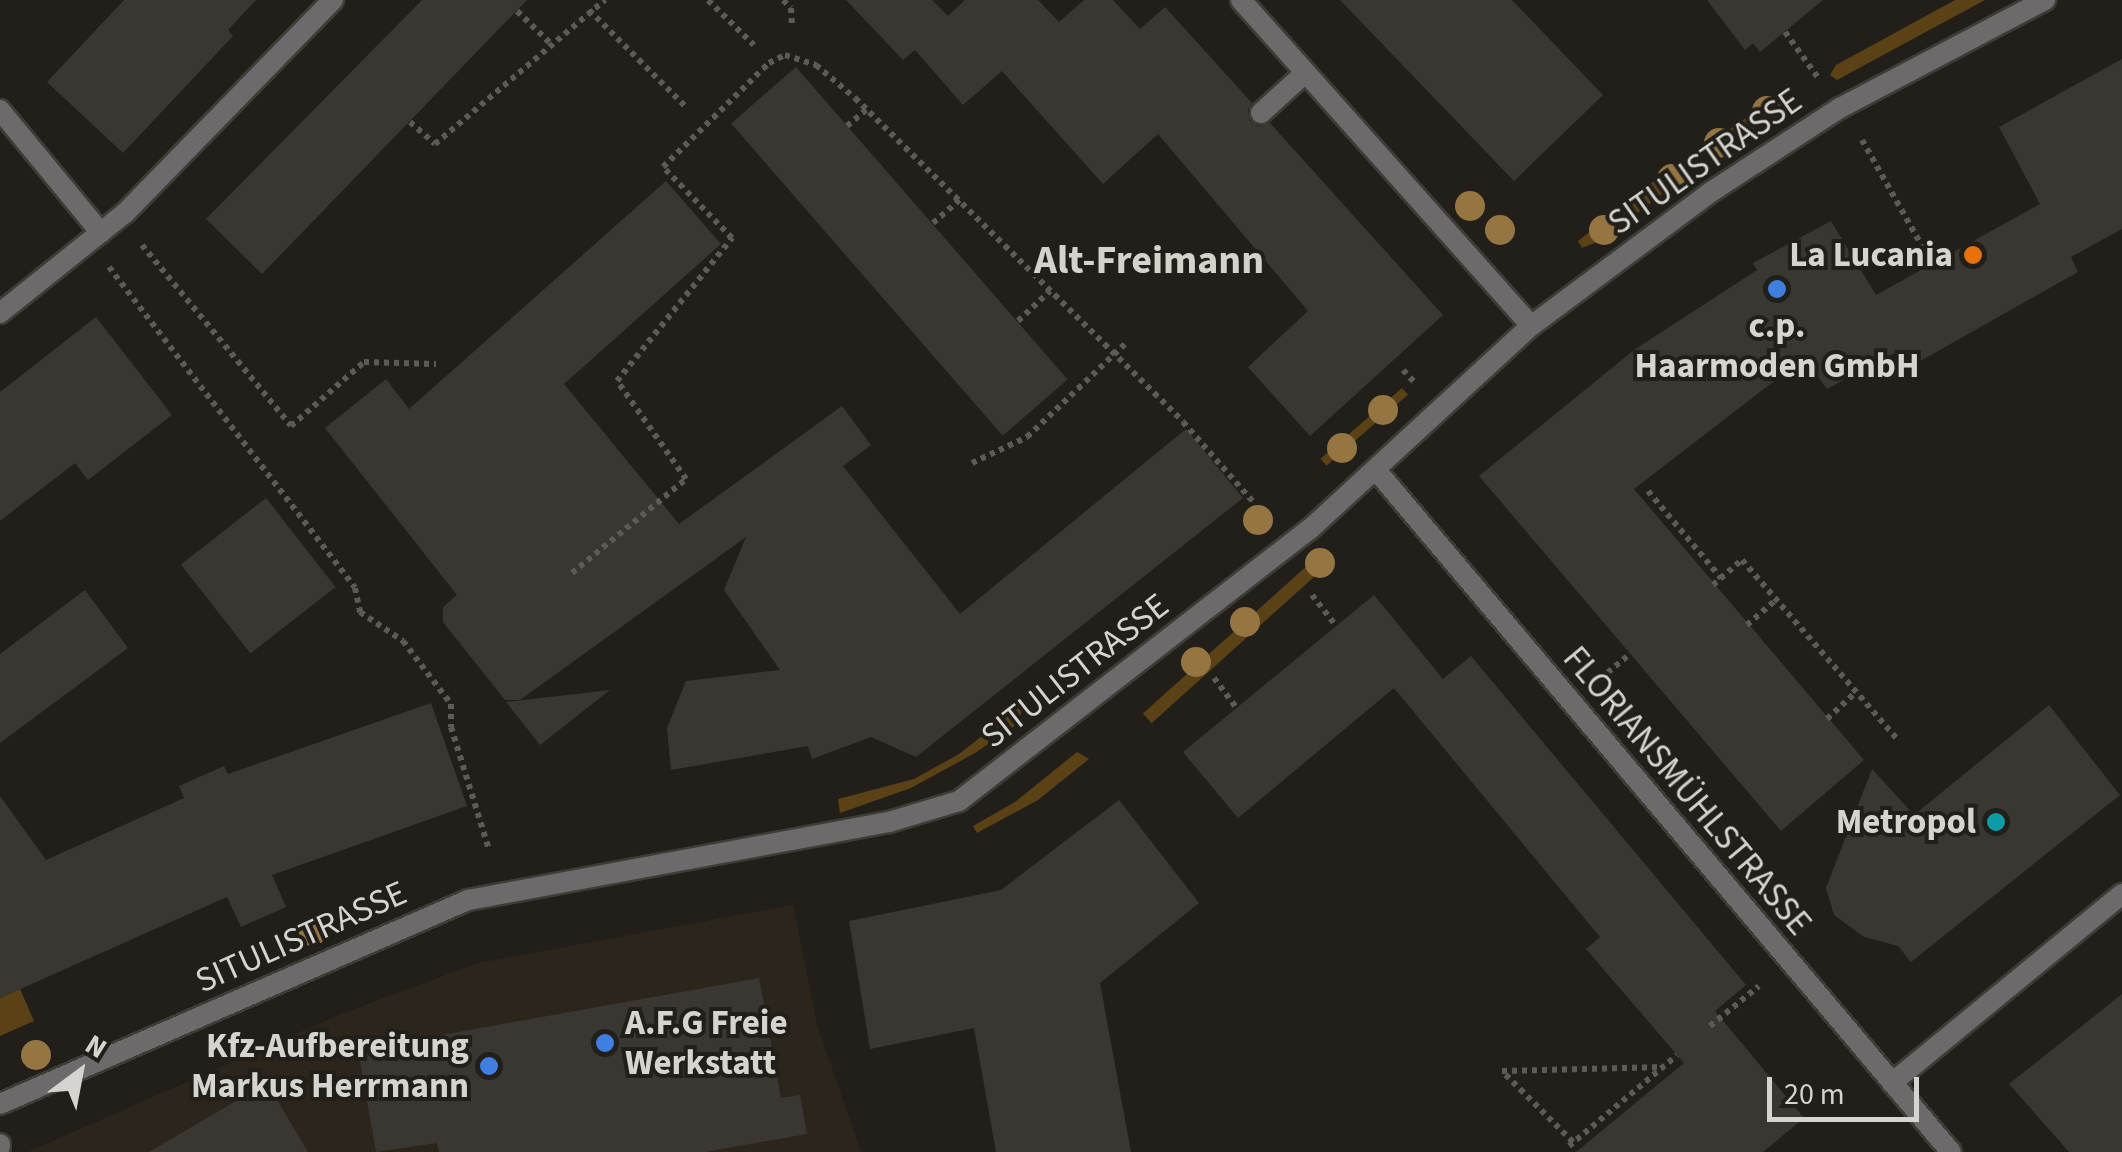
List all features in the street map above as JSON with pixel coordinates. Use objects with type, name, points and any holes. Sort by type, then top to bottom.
[{"type":"street","points":[[0,312],[101,233],[186,154],[332,0]]},
{"type":"street","points":[[1241,0],[1531,326]]},
{"type":"street","name":"SITULISTRASSE","points":[[0,1104],[468,900],[889,822],[958,801],[1310,529],[1531,326],[1710,192],[1840,108],[2045,0]]},
{"type":"street","points":[[1261,113],[1305,73]]},
{"type":"street","points":[[0,110],[101,233]]},
{"type":"street","name":"FLORIANSMÜHLSTRASSE","points":[[1376,470],[1950,1152]]},
{"type":"street","points":[[1892,1083],[2122,894]]},
{"type":"path","points":[[410,122],[434,144],[604,0]]},
{"type":"path","points":[[708,0],[754,45]]},
{"type":"path","points":[[783,0],[791,8],[792,25]]},
{"type":"path","points":[[589,10],[686,108]]},
{"type":"path","points":[[516,11],[550,43]]},
{"type":"path","points":[[1785,32],[1840,108]]},
{"type":"path","points":[[572,573],[686,479],[617,381],[732,238],[663,166],[769,62],[785,56],[816,65],[867,110],[1184,422],[1255,504]]},
{"type":"path","points":[[847,126],[867,110]]},
{"type":"path","points":[[1862,140],[1930,260]]},
{"type":"path","points":[[933,224],[959,200]]},
{"type":"path","points":[[144,247],[292,426],[364,362],[436,364]]},
{"type":"path","points":[[108,266],[355,588],[360,612],[404,640],[452,704],[451,727],[489,850]]},
{"type":"path","points":[[1018,321],[1050,291]]},
{"type":"path","points":[[972,463],[1027,437],[1125,344]]},
{"type":"path","points":[[1648,491],[1722,578]]},
{"type":"path","points":[[1713,584],[1742,560],[1899,740]]},
{"type":"path","points":[[1312,595],[1336,626]]},
{"type":"path","points":[[1748,625],[1776,600]]},
{"type":"path","points":[[1600,678],[1630,654]]},
{"type":"path","points":[[1214,678],[1237,708]]},
{"type":"path","points":[[1828,719],[1856,692]]},
{"type":"path","points":[[1710,1026],[1758,986]]},
{"type":"path","points":[[1663,1066],[1502,1070],[1571,1144],[1663,1066],[1677,1054]]},
{"type":"shaded area","points":[[1955,0],[1985,0],[1837,80],[1830,75],[1836,65]]},
{"type":"shaded area","points":[[1774,99],[1780,110],[1712,159],[1703,147]]},
{"type":"shaded area","points":[[1674,165],[1683,178],[1602,240],[1582,248],[1578,241]]},
{"type":"shaded area","points":[[1402,388],[1408,395],[1326,466],[1320,459]]},
{"type":"shaded area","points":[[1319,555],[1328,565],[1152,723],[1143,714]]},
{"type":"shaded area","points":[[1023,704],[1019,723],[975,753],[911,788],[840,813],[838,799],[914,779],[959,754]]},
{"type":"shaded area","points":[[1077,752],[1089,759],[1038,800],[977,833],[973,826],[1015,802]]},
{"type":"shaded area","points":[[793,905],[817,1024],[861,1152],[28,1152],[341,1014],[478,963]]},
{"type":"shaded area","points":[[20,989],[34,1021],[0,1036],[0,998]]},
{"type":"building","points":[[124,0],[256,0],[228,30],[233,36],[123,153],[47,82]]},
{"type":"building","points":[[422,0],[527,0],[262,274],[206,219]]},
{"type":"building","points":[[846,0],[932,0],[948,16],[965,0],[1038,0],[1059,22],[1084,0],[1113,0],[1140,29],[1165,7],[1252,103],[1248,110],[1250,121],[1258,126],[1270,123],[1443,315],[1310,436],[1248,367],[1308,311],[1158,134],[1103,184],[1002,71],[963,105],[915,50],[903,60]]},
{"type":"building","points":[[1340,0],[1512,0],[1603,95],[1514,181]]},
{"type":"building","points":[[1707,0],[1823,0],[1760,52],[1753,43],[1745,50]]},
{"type":"building","points":[[2122,59],[2122,229],[2071,257],[2078,272],[1908,368],[1899,351],[1827,389],[1804,358],[1634,489],[1864,760],[1781,831],[1479,476],[1634,350],[1757,270],[1753,263],[1831,221],[1876,295],[2040,204],[1999,127]]},
{"type":"building","points":[[796,67],[1068,379],[1003,436],[731,123]]},
{"type":"building","points":[[666,181],[721,244],[564,384],[679,524],[842,406],[871,445],[843,466],[960,614],[1186,429],[1243,498],[916,757],[871,737],[812,759],[808,746],[671,770],[667,728],[686,681],[780,670],[724,590],[746,537],[520,700],[505,700],[443,622],[443,607],[457,595],[325,428],[386,379],[409,409]]},
{"type":"building","points":[[96,317],[172,415],[88,480],[75,463],[0,521],[0,392]]},
{"type":"building","points":[[266,498],[336,587],[250,654],[181,564]]},
{"type":"building","points":[[85,590],[128,648],[0,743],[0,654]]},
{"type":"building","points":[[1374,595],[1443,679],[1471,656],[1746,985],[1715,1011],[1804,1118],[1763,1152],[1576,1152],[1684,1063],[1586,949],[1600,937],[1394,688],[1238,818],[1183,752]]},
{"type":"building","points":[[610,690],[540,745],[506,702]]},
{"type":"building","points":[[431,703],[467,806],[272,875],[286,907],[241,927],[227,897],[0,998],[0,796],[46,860],[184,798],[179,786],[224,766],[228,774]]},
{"type":"building","name":"Metropol","points":[[2049,705],[2120,795],[1911,962],[1898,946],[1864,937],[1834,915],[1826,888],[1872,769],[1914,815]]},
{"type":"building","points":[[1119,800],[1199,903],[1100,983],[1131,1152],[996,1152],[974,1028],[870,1049],[849,921],[1001,890]]},
{"type":"building","points":[[759,978],[781,1098],[800,1095],[807,1134],[705,1152],[439,1152],[437,1143],[376,1152],[358,1050]]},
{"type":"building","points":[[2122,994],[2122,1152],[2069,1152],[2009,1084]]},
{"type":"building","points":[[267,1083],[308,1152],[149,1152],[212,1115]]},
{"type":"place","name":"La Lucania","points":[[1973,255]]},
{"type":"place","name":"c.p. Haarmoden GmbH","points":[[1777,289]]},
{"type":"place","name":"Metropol","points":[[1996,822]]},
{"type":"place","name":"A.F.G Freie Werkstatt","points":[[605,1043]]},
{"type":"place","name":"Kfz-Aufbereitung Markus Herrmann","points":[[489,1066]]},
{"type":"district","name":"Alt-Freimann","points":[[1149,261]]}]
